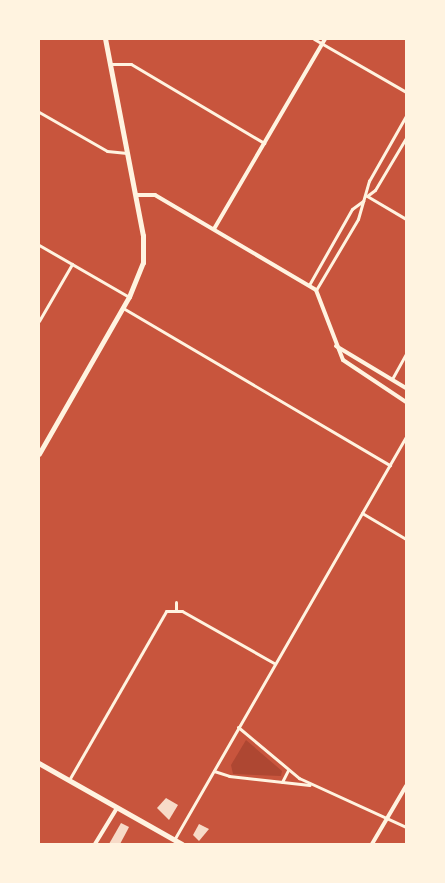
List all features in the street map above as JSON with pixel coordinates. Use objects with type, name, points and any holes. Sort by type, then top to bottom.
[{"type":"main road","points":[[39,454],[129,297],[141,271],[144,254],[136,196],[105,39]]},
{"type":"main road","points":[[39,763],[182,844]]},
{"type":"street","points":[[314,39],[323,41],[406,92]]},
{"type":"street","points":[[214,230],[323,41]]},
{"type":"street","points":[[110,64],[131,64],[264,143]]},
{"type":"street","points":[[39,112],[107,151],[128,153]]},
{"type":"street","points":[[367,196],[372,174],[406,116]]},
{"type":"street","points":[[309,285],[352,209],[375,190],[406,138]]},
{"type":"street","points":[[136,196],[152,194],[316,290],[323,300],[336,346],[350,367],[406,402]]},
{"type":"street","points":[[367,196],[406,219]]},
{"type":"street","points":[[316,290],[358,219],[364,200]]},
{"type":"street","points":[[39,245],[129,297]]},
{"type":"street","points":[[39,321],[72,264]]},
{"type":"street","points":[[123,308],[390,465]]},
{"type":"street","points":[[336,346],[406,388]]},
{"type":"street","points":[[392,380],[406,354]]},
{"type":"street","points":[[174,840],[274,663],[406,437]]},
{"type":"street","points":[[362,513],[406,538]]},
{"type":"street","points":[[176,602],[176,608]]},
{"type":"street","points":[[176,608],[274,663]]},
{"type":"street","points":[[69,780],[164,615],[176,608]]},
{"type":"street","points":[[238,727],[288,770],[312,786],[388,817],[406,827]]},
{"type":"street","points":[[282,782],[288,770]]},
{"type":"street","points":[[214,771],[226,776],[312,786]]},
{"type":"street","points":[[372,844],[406,786]]},
{"type":"street","points":[[96,844],[117,808]]},
{"type":"shaded area","points":[[246,740],[282,771],[281,776],[233,774],[231,765]]},
{"type":"building","points":[[166,798],[178,805],[169,820],[157,808]]},
{"type":"building","points":[[121,823],[129,827],[120,844],[109,844]]},
{"type":"building","points":[[199,824],[209,829],[199,841],[193,835]]}]
